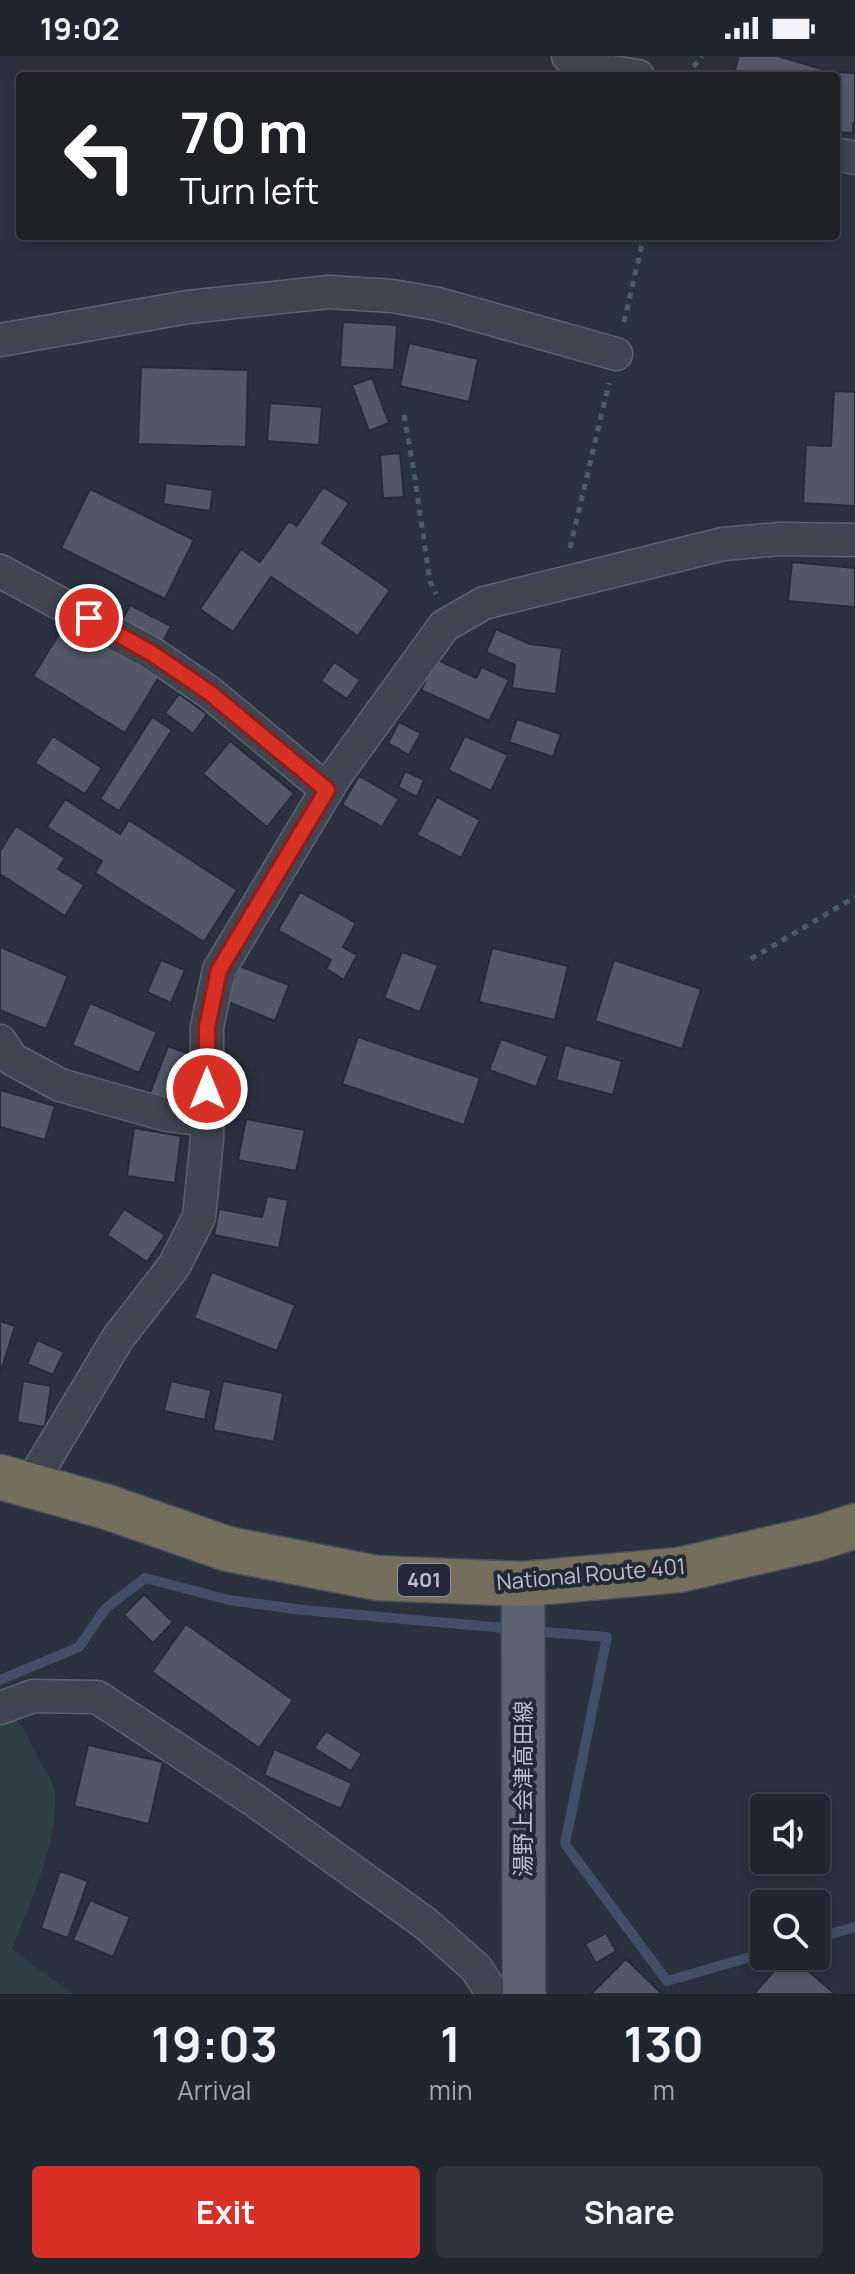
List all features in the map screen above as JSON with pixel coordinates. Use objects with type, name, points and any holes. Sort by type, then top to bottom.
[{"type":"highway","name":"National Route 401","points":[[15,1481],[107,1507],[228,1549],[377,1578],[523,1584],[679,1570],[818,1538],[855,1526]]},
{"type":"main road","name":"湯野上会津高田線","points":[[523,1584],[524,1994]]},
{"type":"street","points":[[568,56],[598,70],[611,72]]},
{"type":"street","points":[[0,340],[188,307],[329,292],[392,296],[438,304],[616,354]]},
{"type":"street","points":[[15,1481],[174,1266],[199,1217],[207,1120],[207,1027],[219,970],[327,790],[444,626],[484,603],[723,544],[779,539],[855,540]]},
{"type":"street","points":[[0,571],[153,654],[210,693],[327,790]]},
{"type":"street","points":[[4,1057],[60,1085],[167,1115],[207,1120]]},
{"type":"street","points":[[0,1708],[33,1696],[97,1697],[254,1800],[425,1923],[476,1968],[493,1994]]},
{"type":"path","points":[[689,72],[702,56]]},
{"type":"path","points":[[561,584],[643,240]]},
{"type":"path","points":[[404,415],[430,582],[455,620]]},
{"type":"path","points":[[751,959],[855,897]]},
{"type":"shaded area","points":[[14,1719],[28,1735],[51,1779],[55,1813],[47,1853],[12,1949],[73,1994],[0,1994],[0,1722]]},
{"type":"building","points":[[739,56],[778,56],[832,72],[734,72]]},
{"type":"building","points":[[840,72],[855,73],[853,133],[840,132]]},
{"type":"building","points":[[343,322],[397,325],[394,370],[340,367]]},
{"type":"building","points":[[409,343],[478,359],[469,402],[400,386]]},
{"type":"building","points":[[141,367],[248,370],[246,447],[138,444]]},
{"type":"building","points":[[372,378],[389,423],[369,431],[352,385]]},
{"type":"building","points":[[834,391],[855,392],[855,506],[803,503],[806,445],[831,446]]},
{"type":"building","points":[[270,403],[322,407],[319,445],[267,441]]},
{"type":"building","points":[[400,453],[404,497],[383,498],[380,455]]},
{"type":"building","points":[[166,483],[213,490],[210,511],[163,504]]},
{"type":"building","points":[[323,487],[349,503],[322,543],[390,590],[358,636],[271,577],[233,632],[200,609],[241,549],[260,562],[289,521],[297,526]]},
{"type":"building","points":[[90,489],[194,540],[165,599],[61,548]]},
{"type":"building","points":[[792,562],[855,568],[855,607],[788,601]]},
{"type":"building","points":[[130,605],[171,626],[159,650],[118,628]]},
{"type":"building","points":[[67,621],[159,677],[125,733],[33,676]]},
{"type":"building","points":[[496,629],[530,644],[562,648],[556,694],[512,688],[515,665],[486,652]]},
{"type":"building","points":[[436,659],[476,678],[482,667],[509,680],[489,721],[421,690]]},
{"type":"building","points":[[334,662],[360,680],[347,699],[321,681]]},
{"type":"building","points":[[179,694],[207,714],[193,734],[165,713]]},
{"type":"building","points":[[152,717],[172,730],[119,811],[100,799]]},
{"type":"building","points":[[517,719],[561,734],[553,757],[509,742]]},
{"type":"building","points":[[399,722],[421,733],[409,755],[388,743]]},
{"type":"building","points":[[53,736],[102,768],[85,794],[35,763]]},
{"type":"building","points":[[465,736],[508,755],[491,791],[448,770]]},
{"type":"building","points":[[230,741],[294,793],[267,827],[203,774]]},
{"type":"building","points":[[405,771],[424,780],[417,797],[398,787]]},
{"type":"building","points":[[359,776],[399,799],[382,827],[342,805]]},
{"type":"building","points":[[437,797],[480,820],[461,858],[417,835]]},
{"type":"building","points":[[65,799],[120,834],[129,820],[237,890],[204,942],[95,873],[102,861],[47,827]]},
{"type":"building","points":[[16,826],[65,858],[58,869],[84,885],[65,916],[0,874],[0,851]]},
{"type":"building","points":[[300,892],[356,923],[343,947],[357,955],[344,980],[326,969],[331,960],[278,930]]},
{"type":"building","points":[[0,947],[68,976],[46,1029],[0,1010]]},
{"type":"building","points":[[492,948],[568,966],[555,1020],[479,1002]]},
{"type":"building","points":[[402,952],[438,965],[420,1012],[384,998]]},
{"type":"building","points":[[161,960],[185,970],[171,1003],[147,992]]},
{"type":"building","points":[[614,960],[701,989],[682,1049],[595,1021]]},
{"type":"building","points":[[239,966],[289,985],[275,1021],[226,1001]]},
{"type":"building","points":[[90,1003],[157,1032],[139,1073],[72,1045]]},
{"type":"building","points":[[358,1037],[480,1078],[464,1125],[342,1084]]},
{"type":"building","points":[[501,1039],[548,1056],[536,1087],[489,1070]]},
{"type":"building","points":[[565,1045],[622,1061],[613,1095],[556,1080]]},
{"type":"building","points":[[168,1046],[193,1055],[173,1108],[148,1098]]},
{"type":"building","points":[[0,1090],[55,1106],[45,1140],[0,1127]]},
{"type":"building","points":[[246,1119],[305,1130],[296,1171],[238,1160]]},
{"type":"building","points":[[134,1128],[181,1136],[175,1183],[127,1176]]},
{"type":"building","points":[[267,1196],[288,1200],[279,1248],[214,1235],[219,1209],[262,1217]]},
{"type":"building","points":[[124,1209],[165,1235],[147,1262],[107,1235]]},
{"type":"building","points":[[212,1272],[295,1305],[277,1351],[194,1318]]},
{"type":"building","points":[[0,1321],[15,1326],[0,1374]]},
{"type":"building","points":[[37,1340],[64,1352],[53,1375],[27,1364]]},
{"type":"building","points":[[23,1381],[51,1386],[45,1427],[17,1422]]},
{"type":"building","points":[[171,1381],[211,1390],[205,1420],[164,1411]]},
{"type":"building","points":[[223,1381],[283,1393],[274,1442],[213,1430]]},
{"type":"building","points":[[144,1594],[173,1622],[153,1643],[124,1615]]},
{"type":"building","points":[[186,1624],[293,1700],[259,1748],[152,1672]]},
{"type":"building","points":[[326,1731],[362,1754],[351,1771],[314,1748]]},
{"type":"building","points":[[88,1745],[163,1762],[149,1824],[74,1806]]},
{"type":"building","points":[[274,1749],[352,1783],[341,1809],[264,1775]]},
{"type":"building","points":[[60,1871],[88,1881],[68,1938],[41,1928]]},
{"type":"building","points":[[90,1900],[130,1917],[113,1957],[73,1940]]},
{"type":"building","points":[[606,1933],[616,1951],[596,1963],[585,1944]]},
{"type":"building","points":[[626,1959],[662,1994],[591,1994]]},
{"type":"building","points":[[775,1970],[807,1970],[835,1994],[754,1994]]},
{"type":"waterway","points":[[0,1680],[79,1647],[105,1609],[145,1578],[229,1600],[303,1610],[516,1629]]},
{"type":"waterway","points":[[532,1631],[607,1637],[565,1844],[667,1981],[750,1957]]},
{"type":"waterway","points":[[830,1934],[855,1927]]},
{"type":"route","points":[[89,618],[153,654],[210,693],[327,790],[219,970],[207,1027],[207,1089]]}]
